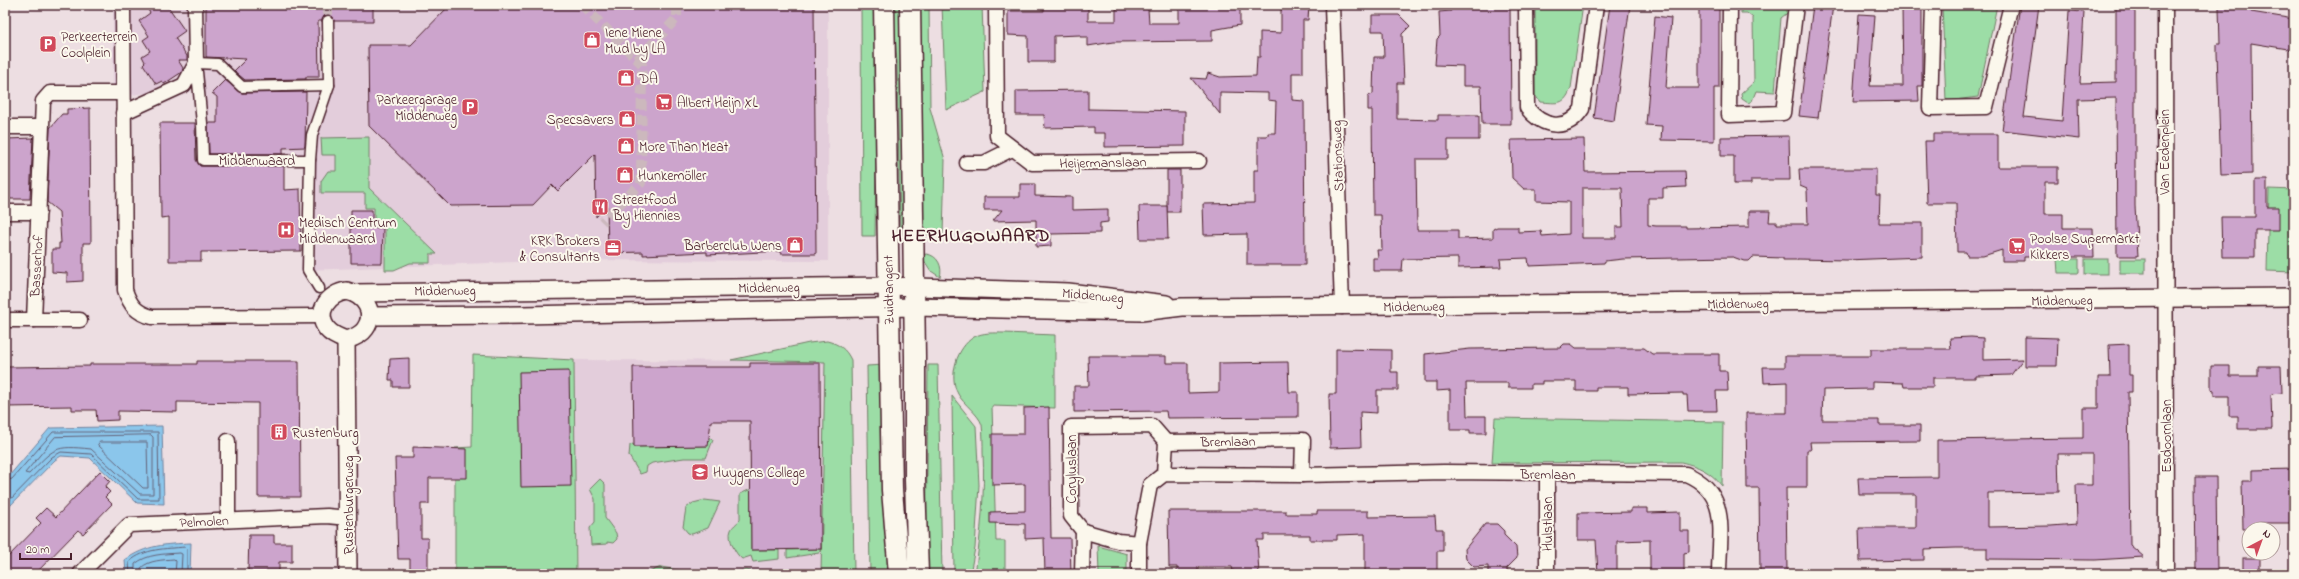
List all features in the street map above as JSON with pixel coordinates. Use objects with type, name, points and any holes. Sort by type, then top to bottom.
[{"type":"main road","name":"Zuidtangent","points":[[884,5],[892,490],[899,574]]},
{"type":"main road","name":"Zuidtangent","points":[[910,5],[915,307],[915,480],[918,574]]},
{"type":"street","points":[[122,5],[125,290],[133,308],[139,312],[152,316],[322,316]]},
{"type":"street","name":"Middenwaard","points":[[195,5],[194,67],[197,72],[202,123],[203,160],[310,160]]},
{"type":"street","name":"Heijermanslaan","points":[[996,5],[997,136],[1012,149],[1032,163],[1199,161]]},
{"type":"street","name":"Stationsweg","points":[[1332,5],[1342,307]]},
{"type":"street","points":[[1526,5],[1527,108],[1542,122],[1553,124],[1565,124],[1575,119],[1582,109],[1596,5]]},
{"type":"street","points":[[1730,5],[1729,115],[1784,113],[1796,5]]},
{"type":"street","points":[[1933,5],[1930,108],[1986,107],[2011,5]]},
{"type":"street","name":"Van Eedenplein","points":[[2164,299],[2165,5]]},
{"type":"street","name":"Middenwaard","points":[[319,288],[308,270],[310,160],[312,135],[329,85],[328,21]]},
{"type":"street","points":[[123,113],[184,85],[194,67],[218,64],[242,87],[329,85]]},
{"type":"street","name":"Basserhof","points":[[34,320],[42,101],[50,93],[122,93]]},
{"type":"street","points":[[5,127],[42,127]]},
{"type":"street","points":[[967,163],[984,163],[1012,149]]},
{"type":"street","points":[[5,212],[39,212]]},
{"type":"street","name":"Middenweg","points":[[355,293],[888,286],[1068,292],[1141,299],[1182,307]]},
{"type":"street","points":[[347,291],[355,293],[366,302],[370,316],[365,329],[346,340],[333,335],[328,330],[322,316],[327,301],[332,295],[347,291]]},
{"type":"street","name":"Middenweg","points":[[370,316],[538,315],[888,307],[1141,312],[1182,307],[1342,307],[2294,298]]},
{"type":"street","name":"Esdoornlaan","points":[[2164,299],[2166,574]]},
{"type":"street","points":[[5,320],[80,320]]},
{"type":"street","name":"Rustenburgerweg","points":[[346,340],[348,574]]},
{"type":"street","name":"Coryluslaan","points":[[1083,531],[1071,516],[1071,427],[1152,426],[1166,442]]},
{"type":"street","name":"Bremlaan","points":[[1166,442],[1303,440],[1302,475]]},
{"type":"street","points":[[228,441],[228,520]]},
{"type":"street","points":[[1139,574],[1139,543],[1150,485],[1164,474],[1166,442]]},
{"type":"street","name":"Bremlaan","points":[[1164,474],[1302,475],[1444,472],[1686,474],[1700,480],[1710,489],[1717,502],[1720,516],[1719,570]]},
{"type":"street","name":"Hulstlaan","points":[[1546,574],[1547,474]]},
{"type":"street","name":"Pelmolen","points":[[80,574],[129,525],[326,516],[348,518]]},
{"type":"street","points":[[1082,574],[1083,531],[1118,541],[1139,543]]},
{"type":"shaded area","points":[[113,5],[828,5],[828,261],[567,260],[308,270],[309,161],[203,160],[198,87],[113,97]]},
{"type":"shaded area","name":"Huygens College","points":[[574,360],[825,361],[823,574],[577,574]]},
{"type":"green space","points":[[861,5],[878,5],[875,236],[862,236]]},
{"type":"green space","points":[[893,5],[904,5],[906,235],[900,234],[897,63]]},
{"type":"green space","points":[[918,5],[929,5],[930,108],[945,160],[943,235],[918,234]]},
{"type":"green space","points":[[942,5],[982,5],[985,92],[946,110]]},
{"type":"green space","points":[[1535,5],[1583,5],[1571,88],[1563,101],[1556,103],[1540,102],[1535,95]]},
{"type":"green space","points":[[1741,5],[1791,5],[1791,10],[1781,18],[1775,92],[1756,91],[1752,101],[1748,103],[1742,99],[1741,94],[1754,82],[1753,18],[1747,13],[1741,13]]},
{"type":"green space","points":[[1942,5],[1997,5],[1978,97],[1946,101]]},
{"type":"green space","points":[[369,137],[369,188],[437,254],[430,254],[430,263],[410,263],[394,270],[385,270],[385,227],[374,227],[374,208],[365,208],[365,193],[321,193],[321,181],[328,171],[336,171],[336,155],[322,155],[321,138]]},
{"type":"green space","points":[[2269,189],[2294,190],[2294,272],[2267,271]]},
{"type":"green space","points":[[926,254],[934,257],[939,262],[941,269],[940,277],[931,271],[921,256]]},
{"type":"green space","points":[[2057,259],[2079,259],[2079,273],[2058,273]]},
{"type":"green space","points":[[2085,259],[2108,259],[2108,274],[2085,274]]},
{"type":"green space","points":[[2120,259],[2145,259],[2145,273],[2120,273]]},
{"type":"green space","points":[[992,333],[1055,335],[1055,408],[992,406],[996,541],[1005,541],[1005,574],[975,574],[981,529],[983,498],[982,425],[978,417],[960,398],[955,387],[954,371],[956,362],[963,348],[974,337],[977,335]]},
{"type":"green space","points":[[827,341],[842,348],[851,360],[854,574],[821,574],[825,362],[731,360],[809,343]]},
{"type":"green space","points":[[473,355],[574,360],[576,574],[455,574],[455,448],[472,447]]},
{"type":"green space","points":[[884,365],[893,574],[870,574],[867,366]]},
{"type":"green space","points":[[928,365],[938,365],[942,574],[926,574]]},
{"type":"green space","points":[[952,396],[976,426],[979,485],[975,548],[970,574],[954,574]]},
{"type":"green space","points":[[1495,418],[1723,422],[1722,486],[1713,476],[1703,470],[1693,465],[1681,462],[1492,463]]},
{"type":"green space","points":[[709,436],[713,440],[706,458],[684,458],[652,463],[647,466],[646,472],[640,474],[629,456],[630,445],[633,444],[634,447],[707,446]]},
{"type":"green space","points":[[600,479],[605,484],[605,518],[616,533],[617,539],[613,543],[607,542],[607,544],[591,545],[590,528],[595,522],[595,499],[590,489]]},
{"type":"green space","points":[[751,489],[751,550],[779,550],[779,559],[753,562],[751,556],[742,559],[737,554],[731,542],[731,530],[740,520],[740,494]]},
{"type":"green space","points":[[705,500],[720,502],[708,528],[692,534],[688,533],[683,527],[686,508],[693,503]]},
{"type":"green space","points":[[1098,546],[1127,554],[1127,574],[1099,574]]},
{"type":"green space","points":[[821,549],[819,553],[787,558],[787,550]]},
{"type":"green space","points":[[661,567],[700,574],[644,574]]},
{"type":"green space","points":[[746,570],[751,571],[751,574],[726,574]]},
{"type":"water","points":[[162,426],[164,504],[137,503],[90,458],[61,456],[55,460],[5,511],[5,477],[9,476],[50,428]]},
{"type":"water","points":[[191,543],[190,574],[126,574],[125,560],[141,551],[156,546]]},
{"type":"building","points":[[145,5],[167,5],[185,31],[175,38],[187,56],[187,60],[178,60],[183,68],[182,72],[164,84],[162,81],[156,84],[143,64],[145,62],[142,56],[150,51],[143,40],[149,36],[139,21],[150,13]]},
{"type":"building","points":[[206,5],[373,5],[373,21],[334,21],[333,17],[328,15],[324,16],[322,21],[318,21],[319,77],[306,77],[306,79],[245,80],[234,71],[246,59],[206,57]]},
{"type":"building","points":[[473,5],[814,5],[816,254],[781,254],[781,251],[707,255],[707,252],[643,255],[643,252],[608,253],[607,205],[596,217],[595,154],[558,191],[552,185],[533,205],[450,206],[369,126],[368,45],[411,45],[448,7],[474,6]]},
{"type":"building","points":[[1044,5],[1088,5],[1088,21],[1116,21],[1116,9],[1141,7],[1148,9],[1149,23],[1179,23],[1179,5],[1240,5],[1240,25],[1212,30],[1212,41],[1113,42],[1088,46],[1088,37],[1080,37],[1080,35],[1054,36],[1054,62],[1028,62],[1028,36],[1008,35],[1008,11],[1044,11]]},
{"type":"building","points":[[1281,5],[1309,5],[1308,20],[1303,20],[1303,73],[1292,73],[1292,100],[1304,101],[1305,265],[1247,265],[1247,234],[1204,235],[1203,204],[1254,203],[1254,170],[1258,170],[1258,136],[1268,136],[1268,133],[1275,133],[1276,101],[1268,100],[1268,93],[1220,92],[1220,114],[1191,78],[1206,79],[1208,73],[1220,77],[1256,76],[1257,57],[1260,57],[1260,32],[1281,33]]},
{"type":"building","points":[[1451,5],[1510,5],[1511,124],[1482,124],[1481,86],[1463,86],[1463,66],[1435,65],[1437,39],[1440,36],[1439,12],[1451,11]]},
{"type":"building","points":[[1610,5],[1630,5],[1614,121],[1594,118]]},
{"type":"building","points":[[1699,5],[1719,5],[1719,88],[1714,88],[1714,141],[1661,140],[1662,126],[1646,125],[1655,16],[1671,18],[1666,88],[1699,88]]},
{"type":"building","points":[[1813,5],[1833,5],[1818,118],[1799,116]]},
{"type":"building","points":[[1902,5],[1922,5],[1922,86],[1918,86],[1919,101],[1853,102],[1859,14],[1875,15],[1870,86],[1903,86]]},
{"type":"building","points":[[2020,5],[2039,5],[2024,117],[2062,121],[2069,11],[2084,12],[2080,83],[2116,82],[2116,5],[2135,5],[2135,206],[2138,256],[2117,256],[2116,98],[2078,99],[2079,139],[2002,130]]},
{"type":"building","points":[[2250,6],[2251,12],[2294,19],[2294,50],[2251,43],[2252,174],[2221,175],[2217,52],[2217,44],[2220,44],[2219,7]]},
{"type":"building","points":[[1372,15],[1399,15],[1410,26],[1402,34],[1404,83],[1397,83],[1397,119],[1438,120],[1438,115],[1479,115],[1479,140],[1448,140],[1448,159],[1416,159],[1417,230],[1458,230],[1458,239],[1493,238],[1493,229],[1497,227],[1518,227],[1518,232],[1541,231],[1542,236],[1569,234],[1569,202],[1536,201],[1536,189],[1524,189],[1512,178],[1511,140],[1584,139],[1585,172],[1685,171],[1686,187],[1663,188],[1663,198],[1648,198],[1648,225],[1656,226],[1686,226],[1686,228],[1749,227],[1749,211],[1770,211],[1769,222],[1777,222],[1777,224],[1808,224],[1807,189],[1800,186],[1799,169],[1876,169],[1876,195],[1880,195],[1879,223],[1922,223],[1922,257],[1846,260],[1783,260],[1783,258],[1753,257],[1749,261],[1744,261],[1733,257],[1623,259],[1605,261],[1604,263],[1529,266],[1528,258],[1500,259],[1501,267],[1458,268],[1458,258],[1403,259],[1402,271],[1373,271],[1373,258],[1378,258],[1377,250],[1382,250],[1381,215],[1373,215],[1372,110],[1368,110],[1368,96],[1373,94],[1374,57],[1384,57],[1383,31],[1372,31]],"holes":[[[1582,188],[1622,188],[1623,227],[1616,227],[1616,238],[1582,238]]]},
{"type":"building","points":[[225,80],[242,93],[306,92],[305,147],[283,148],[283,154],[209,154],[208,123],[217,123],[217,97],[212,93]]},
{"type":"building","points":[[1088,90],[1088,109],[1185,111],[1185,146],[1105,147],[1105,133],[1094,133],[1094,127],[1045,128],[1044,115],[1016,115],[1016,91]]},
{"type":"building","points":[[90,108],[91,243],[83,243],[83,281],[67,282],[67,273],[52,272],[52,249],[59,249],[59,243],[61,243],[59,212],[47,202],[50,128],[62,114],[67,114],[67,109]]},
{"type":"building","points":[[160,123],[195,123],[196,160],[200,166],[284,166],[284,190],[300,189],[301,251],[201,252],[201,261],[169,261],[169,217],[161,218]]},
{"type":"building","points":[[1933,134],[1998,134],[1998,167],[2058,167],[2058,182],[2045,182],[2045,214],[2063,214],[2063,228],[2093,228],[2094,257],[2024,257],[2024,261],[2002,261],[2002,250],[1983,256],[1967,256],[1966,252],[1957,252],[1956,203],[1927,203],[1925,141],[1933,141]]},
{"type":"building","points":[[1789,136],[1790,180],[1751,180],[1751,184],[1734,184],[1734,156],[1721,156],[1721,137]]},
{"type":"building","points":[[33,138],[30,199],[6,199],[6,139]]},
{"type":"building","points":[[1167,170],[1180,170],[1180,212],[1167,212]]},
{"type":"building","points":[[2255,180],[2267,180],[2267,207],[2279,207],[2279,230],[2255,230],[2255,257],[2222,257],[2221,217],[2255,217]]},
{"type":"building","points":[[1020,184],[1035,184],[1035,196],[1072,197],[1072,210],[1108,209],[1108,222],[1100,223],[1100,233],[1051,234],[1051,246],[1036,247],[1036,220],[993,221],[1002,210],[984,210],[984,197],[1020,197]]},
{"type":"building","points":[[1139,206],[1167,206],[1168,239],[1140,239]]},
{"type":"building","points":[[351,210],[372,210],[372,228],[383,228],[382,263],[351,263]]},
{"type":"building","points":[[2025,337],[2058,338],[2057,366],[2025,366]]},
{"type":"building","points":[[1950,338],[1983,338],[1983,360],[2023,359],[2011,375],[1976,376],[1976,378],[1933,378],[1933,387],[1904,387],[1903,383],[1872,382],[1872,389],[1823,390],[1822,420],[1879,420],[1879,425],[1920,425],[1920,441],[1810,442],[1811,450],[1807,450],[1807,487],[1786,487],[1787,573],[1760,574],[1759,488],[1747,488],[1746,413],[1787,413],[1787,382],[1764,383],[1763,367],[1785,367],[1785,356],[1871,356],[1871,349],[1951,349]]},
{"type":"building","points":[[1564,344],[1571,344],[1576,348],[1644,348],[1652,354],[1719,354],[1719,371],[1727,371],[1728,391],[1716,391],[1717,411],[1688,411],[1687,395],[1683,395],[1683,393],[1628,394],[1628,387],[1596,387],[1596,391],[1576,391],[1576,381],[1542,381],[1542,384],[1531,384],[1531,388],[1508,388],[1508,383],[1466,383],[1467,416],[1486,416],[1486,433],[1470,433],[1470,430],[1450,430],[1450,390],[1436,391],[1436,382],[1425,382],[1425,354],[1470,349],[1560,348]]},
{"type":"building","points":[[2129,344],[2129,375],[2132,375],[2132,392],[2128,392],[2130,545],[2144,557],[2095,560],[1987,559],[1987,548],[1956,548],[1924,549],[1924,560],[1860,561],[1859,528],[1916,528],[1916,494],[1859,494],[1858,478],[1937,477],[1937,440],[2083,438],[2083,408],[2098,408],[2098,377],[2110,377],[2109,345]],"holes":[[[2058,454],[2092,454],[2092,485],[2076,485],[2077,524],[1988,527],[1988,493],[2059,492]]]},
{"type":"building","points":[[1336,349],[1391,350],[1391,372],[1398,372],[1398,390],[1377,390],[1377,413],[1360,412],[1361,447],[1330,448],[1329,394],[1336,394]]},
{"type":"building","points":[[1088,356],[1166,356],[1166,363],[1188,363],[1188,393],[1219,392],[1219,363],[1288,362],[1289,392],[1298,392],[1298,417],[1167,418],[1166,411],[1074,412],[1074,386],[1089,386]]},
{"type":"building","points":[[409,358],[409,387],[393,387],[393,380],[389,380],[390,359]]},
{"type":"building","points":[[197,361],[299,361],[300,497],[258,497],[258,403],[177,402],[177,412],[118,411],[118,420],[97,421],[96,410],[72,410],[72,406],[5,407],[7,367],[90,366],[90,364],[197,364]]},
{"type":"building","points":[[750,363],[820,363],[821,549],[751,550],[750,421],[711,421],[708,446],[634,447],[633,367],[750,367]]},
{"type":"building","points":[[2211,366],[2230,366],[2230,376],[2258,376],[2258,366],[2281,366],[2282,393],[2271,394],[2272,429],[2238,429],[2238,416],[2229,416],[2229,396],[2214,396],[2214,391],[2211,390]]},
{"type":"building","points":[[569,371],[571,486],[521,487],[519,372]]},
{"type":"building","points":[[1049,407],[1051,538],[1070,538],[1071,574],[1045,574],[1044,538],[1025,539],[1025,524],[990,523],[990,512],[1025,511],[1025,484],[992,485],[992,434],[1024,434],[1024,408]]},
{"type":"building","points":[[413,447],[467,449],[467,478],[429,478],[429,504],[421,504],[421,538],[428,538],[428,574],[413,574],[413,569],[410,569],[410,559],[398,559],[395,458],[413,458]]},
{"type":"building","points":[[2294,469],[2294,523],[2281,523],[2281,521],[2243,521],[2242,481],[2252,481],[2252,470]]},
{"type":"building","points":[[100,471],[110,481],[105,487],[110,492],[105,497],[112,504],[83,534],[78,530],[35,574],[5,574],[5,560],[41,523],[36,518],[46,508],[56,517]]},
{"type":"building","points":[[2195,477],[2216,477],[2217,574],[2196,574]]},
{"type":"building","points":[[1631,508],[1647,508],[1647,513],[1680,512],[1680,531],[1689,531],[1689,552],[1684,553],[1684,574],[1650,574],[1650,540],[1617,541],[1617,574],[1598,574],[1596,540],[1578,540],[1578,513],[1631,512]]},
{"type":"building","points":[[1168,511],[1286,511],[1286,514],[1317,514],[1317,511],[1368,511],[1368,517],[1435,516],[1436,529],[1443,529],[1443,551],[1437,551],[1437,574],[1365,574],[1365,534],[1337,535],[1337,540],[1310,540],[1310,535],[1264,535],[1264,540],[1257,540],[1259,574],[1234,574],[1232,567],[1198,567],[1198,574],[1177,574],[1177,567],[1169,567]]},
{"type":"building","points":[[1485,524],[1497,524],[1504,531],[1504,535],[1516,547],[1517,558],[1507,568],[1507,574],[1488,574],[1488,566],[1474,567],[1466,559],[1465,549]]},
{"type":"building","points":[[249,535],[274,535],[274,543],[292,543],[292,562],[279,562],[279,571],[248,571]]},
{"type":"building","points":[[2243,561],[2260,561],[2260,574],[2243,574]]},
{"type":"tunnel","points":[[328,5],[328,21]]},
{"type":"tunnel","points":[[582,5],[642,64],[641,183],[602,222]]},
{"type":"tunnel","points":[[637,60],[677,18],[677,5]]},
{"type":"place","name":"Iene Miene Mud by LA","points":[[592,40]]},
{"type":"place","name":"Perkeerterrein Coolplein","points":[[48,44]]},
{"type":"place","name":"DA","points":[[626,78]]},
{"type":"place","name":"Albert Heijn XL","points":[[664,102]]},
{"type":"place","name":"Parkeergarage Middenweg","points":[[470,107]]},
{"type":"place","name":"Specsavers","points":[[627,119]]},
{"type":"place","name":"More Than Meat","points":[[626,146]]},
{"type":"place","name":"Hunkemöller","points":[[625,175]]},
{"type":"place","name":"Streetfood By Hiennies","points":[[600,207]]},
{"type":"place","name":"Medisch Centrum Middenwaard","points":[[286,230]]},
{"type":"place","name":"Barberclub Wens","points":[[795,245]]},
{"type":"place","name":"Poolse Supermarkt Kikkers","points":[[2017,246]]},
{"type":"place","name":"KRK Brokers & Consultants","points":[[613,248]]},
{"type":"place","name":"Rustenburg","points":[[279,432]]},
{"type":"place","name":"Huygens College","points":[[700,472]]},
{"type":"district","name":"HEERHUGOWAARD","points":[[971,235]]}]
